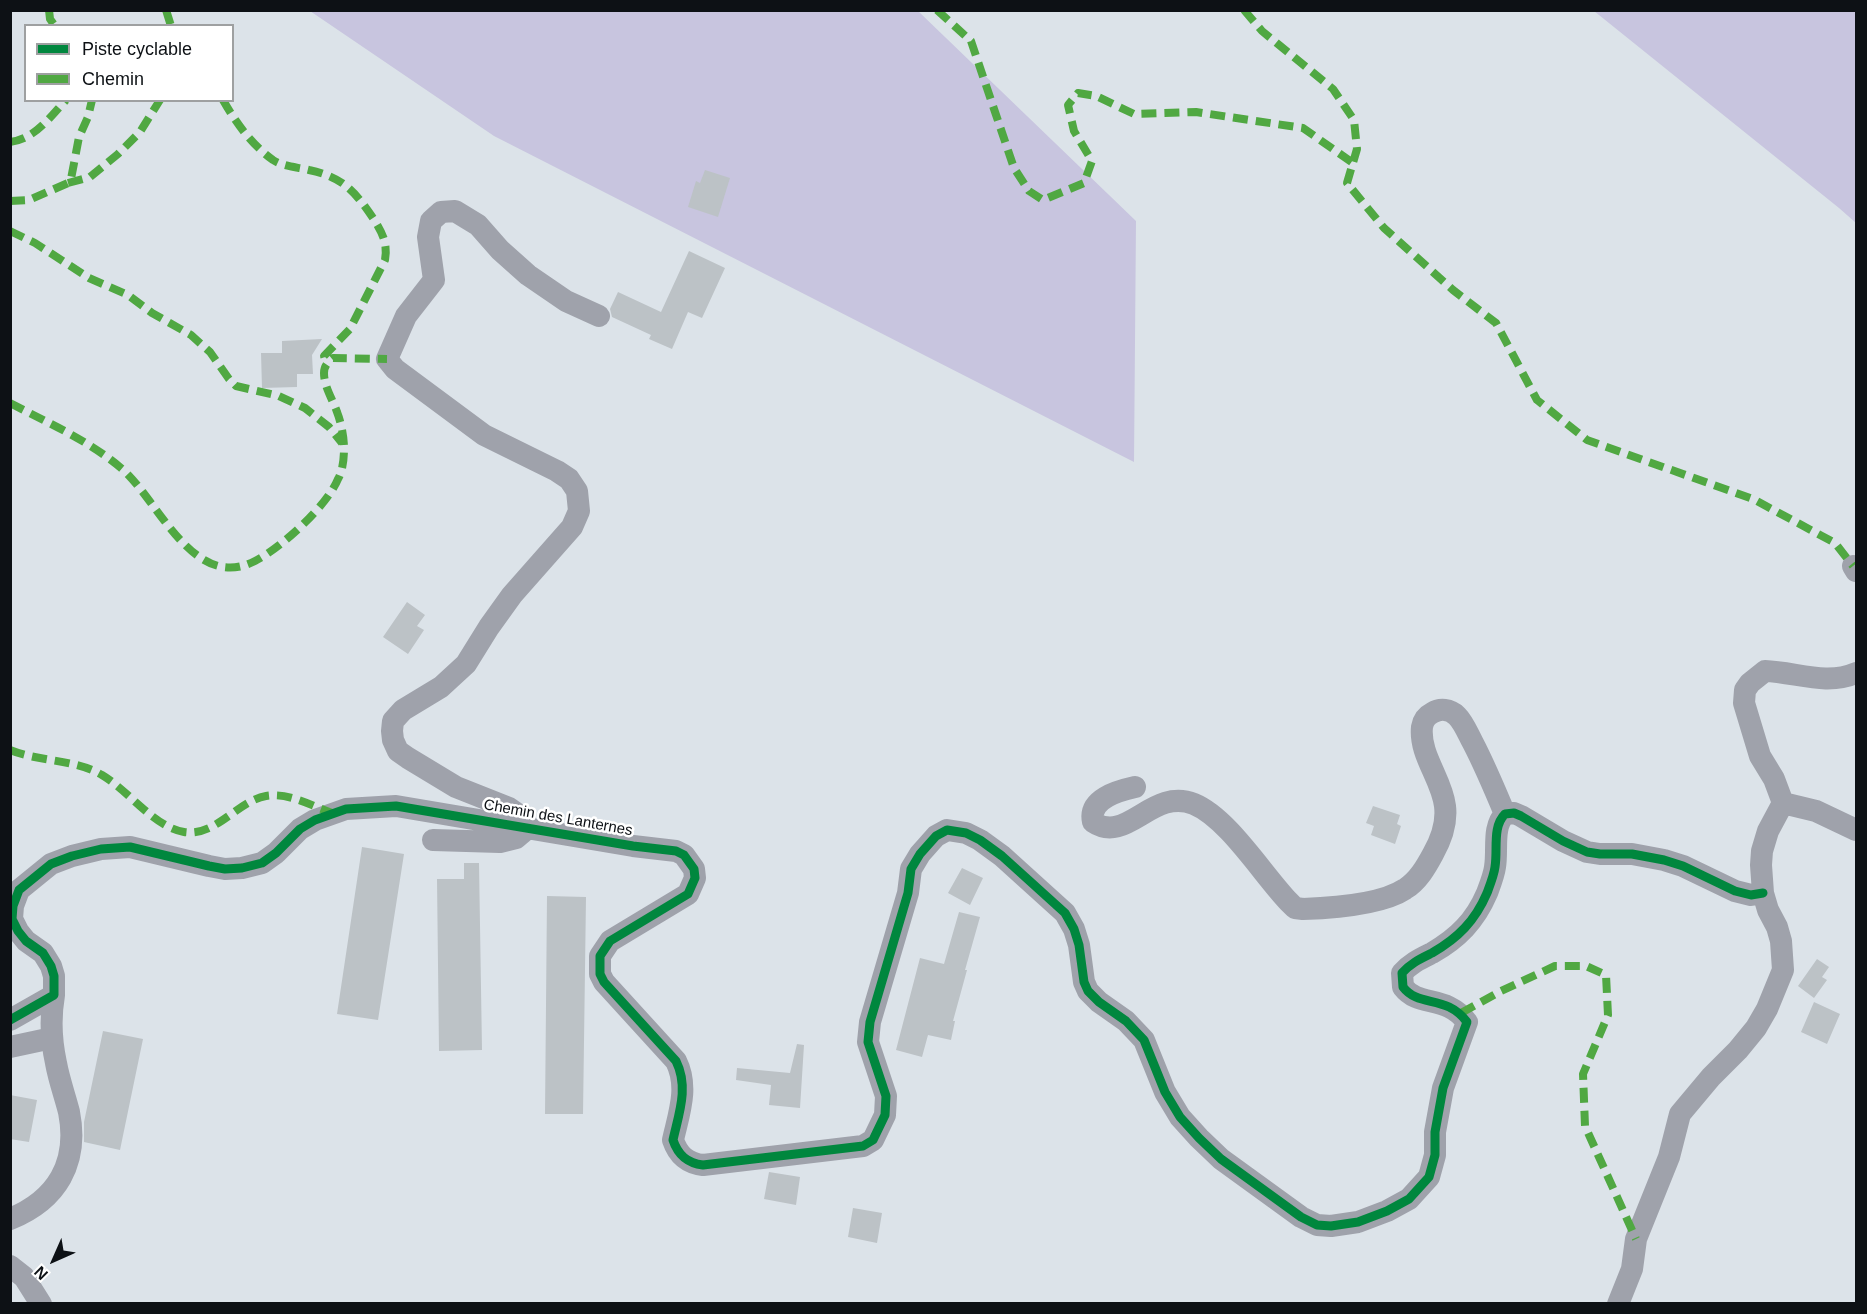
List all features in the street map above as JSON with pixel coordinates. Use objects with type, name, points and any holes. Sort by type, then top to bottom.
[{"type":"street","points":[[433,840],[500,842],[516,838],[529,827],[519,815],[509,808],[456,787],[398,751],[393,740],[393,721],[403,710],[441,687],[466,664],[512,595],[572,527],[579,511],[577,491],[569,479],[484,435],[395,369],[387,359],[406,316],[434,280],[428,237],[431,221],[441,212],[455,211],[478,225],[500,250],[528,275],[566,301],[599,316]]},
{"type":"street","points":[[1784,803],[1752,735],[1744,703],[1745,690],[1765,671],[1824,680],[1846,678],[1857,673]]},
{"type":"street","points":[[1135,787],[1108,794],[1093,809],[1091,814],[1093,822],[1108,829],[1119,827],[1148,809],[1173,801],[1185,801],[1196,805],[1221,823],[1295,908],[1303,909],[1382,898],[1405,890],[1419,877],[1429,862],[1442,832],[1445,806],[1423,738],[1423,723],[1434,711],[1448,710],[1456,714],[1463,724],[1505,814],[1514,813],[1521,816],[1563,841],[1587,852],[1632,854],[1664,860],[1704,875],[1736,891],[1751,895],[1763,893]]},
{"type":"street","points":[[1784,803],[1816,811],[1857,830]]},
{"type":"street","points":[[1618,1304],[1632,1269],[1636,1239],[1669,1157],[1680,1114],[1756,1028],[1767,1009],[1783,970],[1778,927],[1768,910],[1763,893],[1762,851],[1768,831],[1784,803]]},
{"type":"street","name":"Chemin des Lanternes","points":[[10,1219],[28,1212],[54,1190],[64,1174],[71,1136],[69,1113],[56,1066],[52,1038],[50,1017],[54,976],[43,953],[26,941],[12,919],[13,906],[20,890],[51,864],[72,856],[107,848],[130,847],[225,869],[242,868],[262,863],[276,853],[300,829],[315,820],[346,809],[396,806],[633,846],[676,850],[690,861],[695,878],[688,894],[610,941],[604,948],[599,965],[604,982],[676,1061],[682,1073],[684,1087],[673,1140],[676,1148],[687,1160],[703,1165],[863,1146],[873,1140],[885,1115],[886,1096],[868,1042],[870,1022],[908,893],[911,869],[920,854],[936,836],[947,830],[966,833],[980,840],[1002,856],[1065,913],[1074,929],[1079,945],[1084,982],[1088,991],[1099,1002],[1126,1021],[1144,1040],[1165,1092],[1180,1117],[1221,1159],[1301,1217],[1317,1225],[1331,1226],[1358,1222],[1387,1212],[1409,1199],[1429,1177],[1435,1155],[1435,1132],[1443,1088],[1467,1022],[1461,1013],[1452,1007],[1410,994],[1402,987],[1402,973],[1413,962],[1446,945],[1466,930],[1478,913],[1495,868],[1497,831],[1505,814]]},
{"type":"street","points":[[10,1020],[54,994]]},
{"type":"street","points":[[10,1047],[52,1038]]},
{"type":"street","points":[[10,1266],[24,1277],[41,1304]]},
{"type":"shaded area","points":[[310,11],[918,11],[1136,221],[1134,462],[494,136]]},
{"type":"shaded area","points":[[1594,11],[1856,11],[1856,223],[1839,208]]},
{"type":"building","points":[[705,170],[730,178],[718,217],[688,207],[696,181],[700,183]]},
{"type":"building","points":[[689,251],[725,268],[702,318],[688,312],[672,349],[649,339],[651,335],[612,317],[610,309],[618,292],[661,312]]},
{"type":"building","points":[[322,339],[312,355],[313,374],[297,374],[297,387],[262,388],[261,353],[282,353],[282,341]]},
{"type":"building","points":[[407,602],[425,615],[417,626],[424,630],[408,654],[383,637]]},
{"type":"building","points":[[1373,806],[1400,815],[1397,824],[1401,826],[1395,844],[1371,835],[1374,826],[1366,823]]},
{"type":"building","points":[[362,847],[404,854],[378,1020],[337,1014]]},
{"type":"building","points":[[464,863],[479,863],[482,1050],[439,1051],[437,879],[464,879]]},
{"type":"building","points":[[962,868],[983,878],[970,905],[948,893]]},
{"type":"building","points":[[547,896],[586,897],[583,1114],[545,1114]]},
{"type":"building","points":[[959,912],[980,917],[965,970],[967,970],[953,1021],[955,1021],[951,1040],[928,1035],[922,1057],[896,1050],[920,958],[944,964]]},
{"type":"building","points":[[1817,959],[1829,967],[1822,977],[1827,980],[1814,998],[1798,986]]},
{"type":"building","points":[[1814,1002],[1840,1014],[1827,1044],[1801,1032]]},
{"type":"building","points":[[103,1031],[143,1039],[120,1150],[84,1142],[84,1122]]},
{"type":"building","points":[[797,1044],[804,1045],[800,1108],[769,1105],[771,1085],[736,1080],[737,1068],[790,1073]]},
{"type":"building","points":[[10,1095],[37,1100],[29,1142],[10,1139]]},
{"type":"building","points":[[769,1172],[800,1177],[796,1205],[764,1199]]},
{"type":"building","points":[[853,1208],[882,1213],[877,1243],[848,1237]]},
{"type":"marked path","points":[[49,10],[50,19],[54,24]]},
{"type":"marked path","points":[[166,10],[170,24]]},
{"type":"marked path","points":[[937,10],[971,41],[1014,168],[1029,191],[1043,200],[1084,183],[1092,161],[1074,131],[1068,105],[1078,93],[1096,96],[1134,114],[1196,112],[1303,128],[1353,163]]},
{"type":"marked path","points":[[1244,10],[1262,31],[1333,89],[1354,120],[1357,149],[1347,183],[1384,228],[1453,290],[1496,323],[1537,400],[1587,440],[1753,499],[1835,543],[1853,566]]},
{"type":"marked path","points":[[10,142],[27,137],[34,132],[64,102]]},
{"type":"marked path","points":[[10,201],[29,200],[68,183],[71,179],[79,137],[92,102]]},
{"type":"marked path","points":[[68,183],[90,177],[118,154],[140,132],[159,102]]},
{"type":"marked path","points":[[224,102],[245,133],[273,160],[320,173],[346,186],[366,208],[384,238],[385,260],[350,329],[324,356],[326,362]]},
{"type":"marked path","points":[[10,231],[35,243],[89,278],[128,295],[152,313],[191,335],[210,352],[236,386],[279,396],[305,408],[329,427],[342,443]]},
{"type":"marked path","points":[[10,403],[108,458],[135,482],[163,519],[195,554],[213,564],[233,567],[255,561],[290,536],[324,501],[340,475],[344,448],[342,430],[325,383],[324,373],[327,364],[333,358],[387,359]]},
{"type":"marked path","points":[[10,750],[92,770],[112,782],[162,823],[184,832],[206,829],[245,804],[266,796],[291,798],[332,813]]},
{"type":"marked path","points":[[1461,1013],[1555,966],[1586,966],[1606,975],[1608,1015],[1583,1074],[1585,1126],[1636,1239]]},
{"type":"cycle path","points":[[10,1020],[54,995],[54,976],[51,966],[43,953],[26,941],[12,919],[13,906],[19,890],[51,864],[101,849],[130,847],[209,866],[225,869],[242,868],[262,863],[276,853],[300,829],[315,820],[346,809],[396,806],[633,846],[676,851],[684,855],[694,869],[695,878],[688,894],[610,941],[600,956],[600,974],[604,982],[676,1061],[682,1081],[680,1110],[673,1140],[678,1150],[688,1160],[703,1165],[863,1146],[873,1140],[885,1115],[886,1096],[868,1042],[870,1022],[908,893],[911,869],[920,854],[936,836],[947,830],[966,833],[980,840],[1002,856],[1065,913],[1074,929],[1079,945],[1084,982],[1088,991],[1099,1002],[1126,1021],[1144,1040],[1165,1092],[1180,1117],[1199,1138],[1221,1159],[1301,1217],[1317,1225],[1331,1226],[1358,1222],[1387,1211],[1409,1199],[1429,1177],[1435,1155],[1435,1132],[1443,1088],[1467,1022],[1459,1013],[1450,1008],[1409,993],[1403,987],[1402,973],[1412,964],[1450,941],[1465,928],[1477,912],[1493,877],[1498,825],[1505,814],[1514,813],[1521,816],[1563,841],[1587,852],[1632,854],[1664,860],[1683,866],[1735,891],[1751,895],[1763,893]]}]
